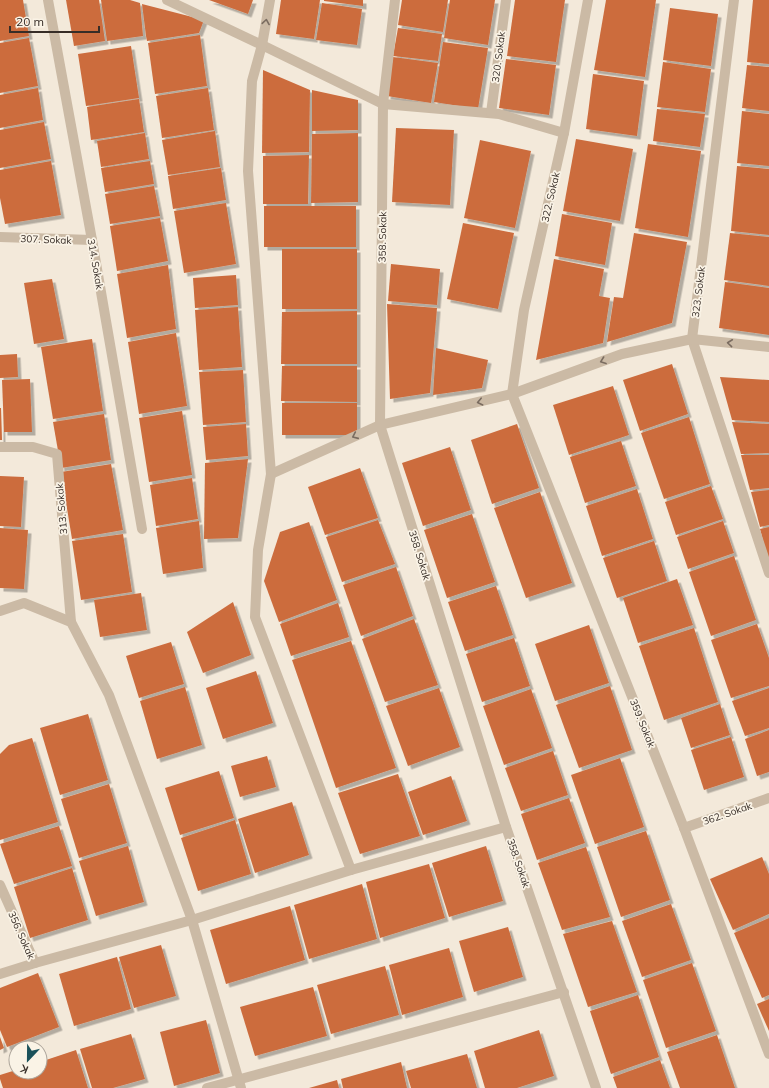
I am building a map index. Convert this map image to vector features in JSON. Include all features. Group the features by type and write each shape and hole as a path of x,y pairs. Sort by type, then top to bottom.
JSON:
{"street":[{"name":"314. Sokak","path":"48,0 92,240 142,529"},
{"path":"167,0 383,104 499,114 564,133"},
{"path":"270,0 262,45 252,81 248,171 271,474 258,550 255,617 351,870"},
{"name":"358. Sokak","path":"395,0 383,104 380,425 506,828 596,1088"},
{"name":"320. Sokak","path":"491,113 506,0"},
{"name":"322. Sokak","path":"512,394 524,310 564,133 588,0"},
{"name":"323. Sokak","path":"734,0 692,339 769,573"},
{"name":"307. Sokak","path":"0,236 92,240"},
{"path":"271,474 380,425 512,394 622,354 692,339 769,347"},
{"name":"359. Sokak","path":"512,394 684,828 769,1054"},
{"name":"313. Sokak","path":"0,446 33,447 57,454 71,622"},
{"path":"0,612 24,603 71,622 109,695 192,920 240,1084"},
{"name":"362. Sokak","path":"684,828 769,798"},
{"path":"0,974 192,920 351,870 506,828"},
{"name":"356. Sokak","path":"0,885 35,963"},
{"path":"207,1088 240,1084 564,992"}],"building":[{"path":"0,0 23,0 29,36 0,41"},
{"path":"66,0 99,0 105,41 74,46"},
{"path":"101,0 130,0 140,3 143,36 107,41"},
{"path":"209,0 253,0 248,14"},
{"path":"281,0 320,0 314,39 276,34"},
{"path":"363,0 363,6 324,1"},
{"path":"402,0 448,0 443,32 398,25"},
{"path":"450,0 495,0 488,45 444,38"},
{"path":"515,0 565,0 556,62 507,56"},
{"path":"606,0 656,0 645,77 594,70"},
{"path":"753,0 769,0 769,64 747,62"},
{"path":"322,3 362,9 357,45 316,40"},
{"path":"142,4 204,20 199,33 147,41"},
{"path":"670,8 718,14 711,66 663,60"},
{"path":"398,28 442,34 438,61 393,56"},
{"path":"200,35 207,86 155,94 148,43"},
{"path":"29,38 38,86 0,93 0,43"},
{"path":"443,42 488,48 478,109 434,102"},
{"path":"131,46 139,98 86,106 78,54"},
{"path":"393,57 438,63 431,103 387,96"},
{"path":"506,59 556,65 549,115 499,108"},
{"path":"663,62 711,69 705,112 657,107"},
{"path":"747,65 769,67 769,111 742,108"},
{"path":"263,70 310,90 309,152 262,153"},
{"path":"593,74 644,81 637,136 586,129"},
{"path":"38,88 43,120 0,128 0,95"},
{"path":"208,88 214,130 162,138 156,96"},
{"path":"312,90 358,100 358,130 312,131"},
{"path":"139,99 144,132 91,140 87,107"},
{"path":"657,109 705,114 700,147 653,141"},
{"path":"742,111 769,114 769,166 737,163"},
{"path":"44,122 51,159 0,168 0,130"},
{"path":"396,128 454,130 450,205 392,202"},
{"path":"215,131 220,167 168,175 162,140"},
{"path":"145,133 149,159 101,167 97,141"},
{"path":"358,133 358,202 311,203 312,134"},
{"path":"576,139 633,149 620,221 563,211"},
{"path":"480,140 531,151 515,228 464,218"},
{"path":"648,144 701,151 688,237 635,228"},
{"path":"309,155 308,204 263,204 263,156"},
{"path":"51,161 61,215 5,224 0,198 0,170"},
{"path":"150,161 154,184 105,192 101,168"},
{"path":"737,166 769,169 769,235 731,231"},
{"path":"221,168 226,200 173,209 168,176"},
{"path":"154,186 160,216 110,224 105,194"},
{"path":"226,203 236,264 184,273 174,211"},
{"path":"264,206 356,206 356,247 264,247"},
{"path":"562,214 612,223 605,265 555,256"},
{"path":"160,218 168,261 117,271 110,226"},
{"path":"463,223 514,233 498,309 447,299"},
{"path":"634,233 687,242 672,323 607,342 614,297 623,298"},
{"path":"730,233 769,237 769,286 724,280"},
{"path":"282,249 357,249 357,309 282,309"},
{"path":"554,259 604,269 599,296 610,298 603,343 536,360"},
{"path":"391,264 440,269 437,305 388,301"},
{"path":"168,265 176,329 127,338 117,274"},
{"path":"236,275 238,305 195,308 193,278"},
{"path":"52,279 64,339 34,344 24,283"},
{"path":"725,282 769,288 769,335 719,328"},
{"path":"387,304 437,308 430,393 390,399"},
{"path":"238,307 242,367 199,370 195,310"},
{"path":"357,311 357,364 281,364 282,312"},
{"path":"176,333 187,406 139,414 128,342"},
{"path":"92,339 103,411 53,419 41,347"},
{"path":"436,348 488,360 482,388 433,395"},
{"path":"17,354 18,377 0,378 0,355"},
{"path":"672,364 688,414 640,431 623,380"},
{"path":"282,366 357,366 357,402 281,401"},
{"path":"243,370 246,422 203,425 199,372"},
{"path":"720,377 769,380 769,422 732,420"},
{"path":"30,379 32,432 4,432 2,380"},
{"path":"613,386 629,435 569,455 553,405"},
{"path":"282,403 357,403 357,435 282,435"},
{"path":"1,408 2,440 0,440"},
{"path":"182,411 192,475 149,482 139,418"},
{"path":"104,414 111,460 61,468 53,422"},
{"path":"689,417 710,484 664,499 641,433"},
{"path":"732,422 769,424 769,453 741,454"},
{"path":"246,424 248,456 206,460 203,427"},
{"path":"517,424 539,488 492,504 471,440"},
{"path":"621,441 636,486 585,503 570,457"},
{"path":"450,447 471,510 423,526 402,463"},
{"path":"741,455 769,455 769,488 750,490"},
{"path":"248,459 238,538 204,539 205,463"},
{"path":"111,464 123,530 72,539 61,472"},
{"path":"360,468 378,518 325,535 308,487"},
{"path":"0,476 24,477 21,527 0,526"},
{"path":"192,478 198,519 156,526 150,485"},
{"path":"711,486 723,519 676,535 665,502"},
{"path":"637,489 653,539 602,556 586,506"},
{"path":"769,490 769,525 760,527 751,492"},
{"path":"540,492 572,583 526,598 494,508"},
{"path":"472,514 495,582 447,598 424,530"},
{"path":"378,520 395,564 342,582 326,537"},
{"path":"199,521 203,568 163,574 156,528"},
{"path":"723,521 734,553 688,569 677,537"},
{"path":"309,522 337,600 279,622 264,581 280,532"},
{"path":"769,527 769,560 768,560 760,529"},
{"path":"0,528 28,530 24,589 0,588"},
{"path":"123,534 132,592 81,600 72,541"},
{"path":"654,541 667,581 617,598 603,558"},
{"path":"734,556 756,620 711,636 689,572"},
{"path":"396,567 413,616 361,636 343,585"},
{"path":"677,579 693,625 638,643 623,598"},
{"path":"496,586 513,635 465,651 448,602"},
{"path":"141,593 147,630 100,637 94,600"},
{"path":"233,602 251,655 203,673 187,632"},
{"path":"338,603 349,637 291,656 280,624"},
{"path":"414,619 438,685 385,702 362,639"},
{"path":"757,624 769,658 769,686 731,698 711,640"},
{"path":"589,625 609,683 555,701 535,644"},
{"path":"694,628 718,702 664,720 639,646"},
{"path":"514,638 530,686 482,702 466,654"},
{"path":"351,641 396,768 336,788 292,660"},
{"path":"171,642 184,684 139,698 126,656"},
{"path":"256,671 273,723 223,739 206,688"},
{"path":"610,686 632,750 579,768 556,705"},
{"path":"185,687 202,745 157,759 140,701"},
{"path":"439,688 460,747 408,766 386,706"},
{"path":"769,688 769,728 745,736 732,701"},
{"path":"531,689 552,748 504,765 483,706"},
{"path":"720,704 730,735 691,748 681,718"},
{"path":"88,714 108,780 60,795 40,728"},
{"path":"769,730 769,772 757,776 745,739"},
{"path":"731,737 744,777 704,790 691,750"},
{"path":"32,738 58,822 0,840 0,754 9,745"},
{"path":"553,751 568,795 521,811 505,768"},
{"path":"267,756 276,787 240,797 231,766"},
{"path":"620,758 644,827 595,844 571,775"},
{"path":"219,771 234,818 180,835 165,788"},
{"path":"398,774 420,836 360,854 338,793"},
{"path":"451,776 467,821 423,835 408,792"},
{"path":"109,784 127,843 79,858 61,799"},
{"path":"569,798 585,843 537,860 521,814"},
{"path":"292,802 309,855 255,873 238,819"},
{"path":"235,820 251,874 198,891 181,838"},
{"path":"59,826 72,866 14,884 0,844"},
{"path":"646,831 670,900 621,917 597,847"},
{"path":"128,846 144,902 96,916 79,861"},
{"path":"486,846 503,901 449,917 432,863"},
{"path":"586,847 610,917 562,930 538,863"},
{"path":"762,857 769,874 769,914 733,930 710,879"},
{"path":"429,864 445,918 380,938 366,882"},
{"path":"72,868 88,920 30,938 14,887"},
{"path":"362,884 377,939 309,959 294,905"},
{"path":"671,904 691,960 642,977 622,921"},
{"path":"290,906 305,960 226,984 210,930"},
{"path":"769,918 769,995 762,998 734,933"},
{"path":"612,921 637,992 588,1007 563,934"},
{"path":"508,927 523,977 474,992 459,941"},
{"path":"161,945 176,996 134,1008 119,957"},
{"path":"449,948 463,997 402,1015 389,965"},
{"path":"117,957 131,1009 74,1026 59,974"},
{"path":"692,963 716,1031 666,1048 643,980"},
{"path":"385,966 399,1015 331,1034 317,985"},
{"path":"38,973 59,1027 25,1040 8,1040 7,1047 0,1030 0,988"},
{"path":"313,987 327,1036 255,1056 240,1007"},
{"path":"638,995 659,1057 611,1074 590,1011"},
{"path":"769,999 769,1031 757,1004"},
{"path":"206,1020 220,1073 174,1086 160,1032"},
{"path":"539,1030 554,1076 517,1088 485,1088 474,1051"},
{"path":"131,1034 145,1079 113,1088 92,1088 80,1049"},
{"path":"717,1035 735,1088 680,1088 667,1052"},
{"path":"0,1037 4,1048 0,1050"},
{"path":"76,1050 88,1088 3,1088 0,1075 8,1072 8,1080 48,1080 48,1059"},
{"path":"467,1054 477,1088 411,1088 406,1071"},
{"path":"660,1060 670,1088 617,1088 613,1077"},
{"path":"401,1062 407,1088 343,1088 341,1079"},
{"path":"337,1080 339,1088 309,1088"}]}
